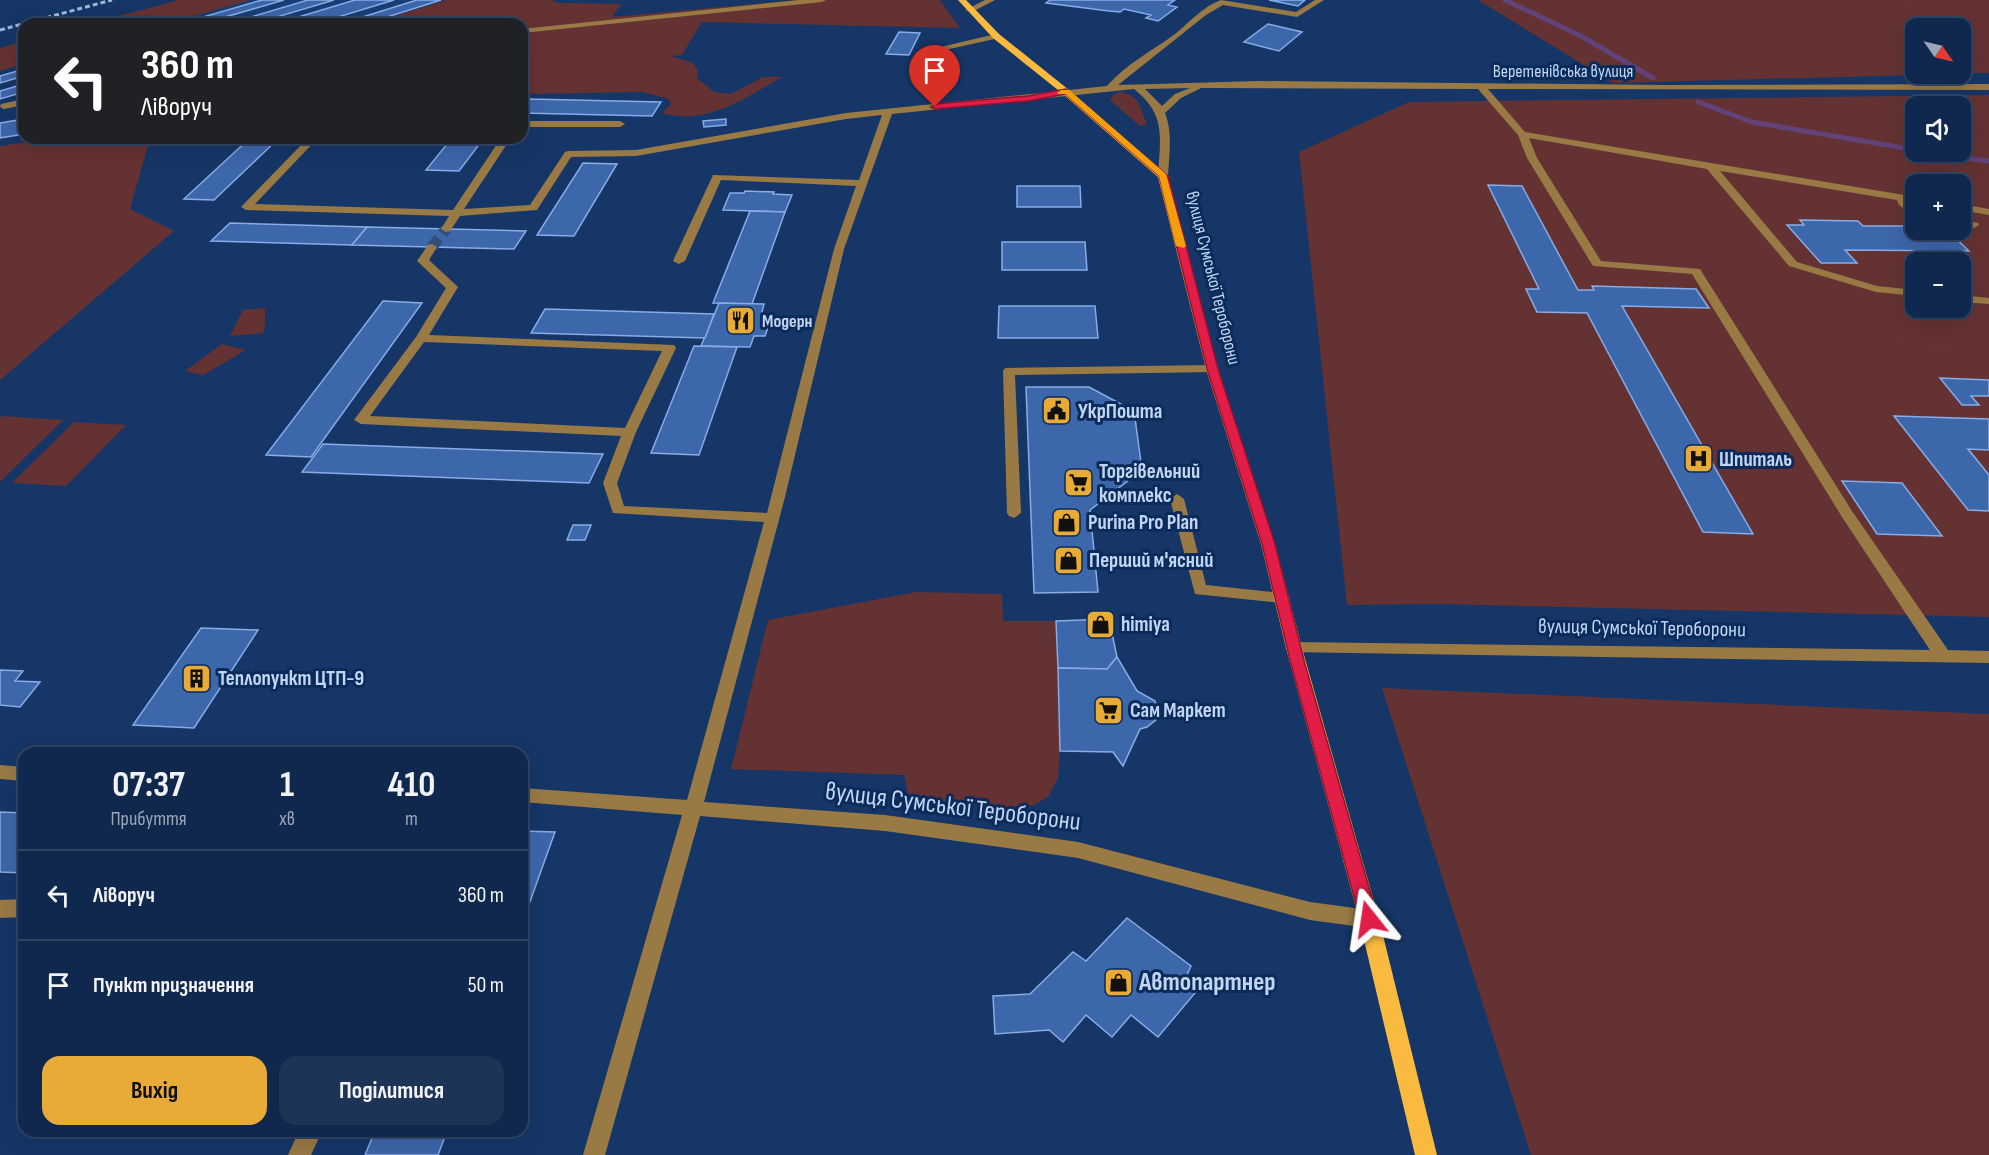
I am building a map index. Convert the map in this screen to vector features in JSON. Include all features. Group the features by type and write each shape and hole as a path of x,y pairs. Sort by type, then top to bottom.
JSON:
{"main road":[{"name":"вулиця Сумської Тероборони","path":"962,0 996,36 1066,92 1163,176 1212,369 1268,544 1294,648 1369,919 1426,1155"}],"street":[{"path":"528,30 822,0"},
{"path":"969,10 991,0"},
{"path":"1111,87 1120,77 1176,37 1213,5 1222,2 1297,15 1320,0"},
{"path":"936,49 996,36"},
{"path":"1162,111 1178,96 1202,85"},
{"name":"Веретенівська вулиця","path":"457,213 533,208 568,154 636,153 846,116 1028,99 1111,87 1202,85 1989,87"},
{"path":"1136,86 1151,96 1162,111 1163,176"},
{"path":"1481,87 1522,134 1532,158 1598,264 1696,271 1763,380 1943,656"},
{"path":"4,106 18,103"},
{"path":"594,1155 694,807 772,518 839,249 888,111"},
{"path":"528,124 620,124"},
{"path":"1522,134 1905,198"},
{"path":"307,144 246,207 457,213"},
{"path":"446,229 502,144"},
{"path":"1710,166 1793,264 1876,289 1905,292"},
{"path":"679,261 717,177 863,183"},
{"path":"1900,197 1905,205"},
{"path":"1971,209 1989,212"},
{"path":"432,247 423,261 452,287 421,338 361,420 629,432"},
{"path":"1971,299 1989,301"},
{"path":"421,338 670,348 629,432 610,483 618,510 772,518"},
{"path":"1014,513 1009,371 1212,369"},
{"path":"1177,499 1200,590 1282,598"},
{"name":"вулиця Сумської Тероборони","path":"1294,648 1989,657"},
{"path":"0,772 18,774"},
{"name":"вулиця Сумської Тероборони","path":"528,795 885,823 1078,849 1310,911 1369,919"},
{"path":"0,909 18,908"},
{"path":"299,1155 308,1137"}],"shaded area":[{"path":"179,0 250,0 187,18 112,18"},
{"path":"250,0 446,0 389,18 187,18"},
{"path":"446,0 551,0 559,3 621,4 612,17 797,0 940,0 960,28 702,22 682,55 671,56 693,63 698,70 697,78 714,92 731,94 763,77 782,77 725,108 694,116 678,116 662,113 671,104 669,99 642,92 528,95 528,18 389,18"},
{"path":"1478,0 1989,0 1989,73 1971,73 1971,18 1905,18 1905,75 1613,83"},
{"path":"18,43 18,66 0,71 0,48"},
{"path":"1120,92 1135,99 1147,124 1140,126 1110,100 1114,94"},
{"name":"Шпиталь","path":"1989,95 1989,617 1436,604 1347,605 1299,152 1409,102 1905,96 1905,162 1971,162 1971,96 1906,96"},
{"path":"18,143 148,144 130,209 174,231 0,380 0,146"},
{"path":"265,308 263,333 230,336 243,310"},
{"path":"222,344 246,350 203,375 185,371"},
{"path":"2,416 63,420 0,482 0,418"},
{"path":"74,422 126,425 66,486 12,483"},
{"path":"916,592 1002,594 1003,621 1056,621 1060,751 1058,778 1048,797 1034,805 1005,808 909,797 904,775 731,769 768,620"},
{"path":"1382,688 1989,714 1989,1155 1531,1155"}],"building":[{"path":"262,0 284,0 222,18 200,18"},
{"path":"308,0 334,0 273,18 247,18"},
{"path":"355,0 394,0 335,18 295,18"},
{"path":"417,0 441,0 384,18 359,18"},
{"path":"1050,0 1175,0 1168,5 1177,7 1158,21 1146,18 1151,15 1124,9 1120,12 1046,3"},
{"path":"1269,0 1305,0 1298,6"},
{"path":"1268,24 1302,32 1279,51 1244,42"},
{"path":"899,32 920,33 909,55 886,54"},
{"path":"18,71 18,78 0,83 0,76"},
{"path":"18,86 18,94 0,99 0,91"},
{"path":"528,99 661,102 652,116 528,113"},
{"path":"726,119 726,125 704,127 703,121"},
{"path":"18,120 18,135 0,138 0,123"},
{"path":"244,144 273,144 214,200 184,199"},
{"path":"447,144 479,144 459,171 426,170"},
{"path":"583,163 617,164 574,236 537,235"},
{"path":"1488,185 1522,186 1578,290 1594,290 1592,286 1696,289 1709,308 1622,306 1753,534 1703,532 1587,313 1537,312 1526,289 1539,289"},
{"path":"1017,186 1080,186 1081,207 1017,207"},
{"path":"745,191 792,195 785,212 723,210 730,193 744,193"},
{"path":"750,211 785,212 752,304 713,303"},
{"path":"1800,220 1858,221 1863,226 1905,226 1905,240 1957,240 1969,251 1845,250 1857,263 1821,263 1787,225 1804,225"},
{"path":"230,223 367,227 352,245 211,241"},
{"path":"367,227 526,231 514,249 352,245"},
{"path":"1002,242 1085,242 1087,270 1002,270"},
{"path":"383,301 422,303 311,457 266,455"},
{"name":"Модерн","path":"719,303 764,304 761,316 772,316 765,336 754,336 750,347 701,346"},
{"path":"999,306 1095,306 1098,338 998,338"},
{"path":"545,309 714,314 705,338 531,333"},
{"path":"694,346 737,347 699,455 651,453"},
{"path":"1940,378 1989,380 1989,396 1971,396 1979,405 1962,405"},
{"name":"Торгівельний комплекс","path":"1026,387 1089,387 1134,411 1142,470 1090,510 1098,592 1034,593"},
{"path":"1894,416 1989,419 1989,450 1968,449 1989,475 1989,511 1968,510"},
{"path":"323,444 603,454 589,483 302,472"},
{"path":"1842,481 1902,483 1942,536 1877,534"},
{"path":"573,525 591,525 585,540 567,540"},
{"path":"1109,619 1117,657 1107,669 1058,668 1056,621"},
{"name":"Теплопункт ЦТП-9","path":"201,628 258,630 194,728 133,725"},
{"name":"Сам Маркет","path":"1117,657 1137,691 1155,701 1159,713 1157,719 1147,727 1140,729 1123,766 1113,752 1060,751 1058,668 1107,669"},
{"path":"0,670 23,671 15,681 40,682 20,707 0,705"},
{"path":"0,812 18,813 18,873 0,872"},
{"path":"528,831 555,832 528,907"},
{"name":"Автопартнер","path":"1127,918 1191,966 1186,977 1200,987 1158,1037 1131,1015 1112,1037 1086,1015 1063,1042 1049,1030 995,1034 993,996 1030,994 1073,952 1086,961"},
{"path":"372,1137 445,1137 438,1155 365,1155"}],"waterway":[{"path":"1505,0 1581,36 1653,78"},
{"path":"1698,102 1752,122 1905,148"},
{"path":"1971,159 1989,161"}],"tunnel":[{"path":"432,247 446,229"}],"railway":[{"path":"45,18 112,0"},
{"path":"0,30 18,25"}],"slow traffic":[{"path":"1061,93 1066,92 1163,176 1181,246"}],"place":[{"name":"Модерн","path":"741,321"},
{"name":"УкрПошта","path":"1057,411"},
{"name":"Шпиталь","path":"1698,459"},
{"name":"Торгівельний комплекс","path":"1078,483"},
{"name":"Purina Pro Plan","path":"1067,522"},
{"name":"Перший м'ясний","path":"1068,560"},
{"name":"himiya","path":"1100,624"},
{"name":"Теплопункт ЦТП-9","path":"197,678"},
{"name":"Сам Маркет","path":"1109,710"},
{"name":"Автопартнер","path":"1118,982"}],"route":[{"path":"935,107 1028,99 1066,92 1163,176 1212,369 1268,544 1298,664 1369,919"}]}
